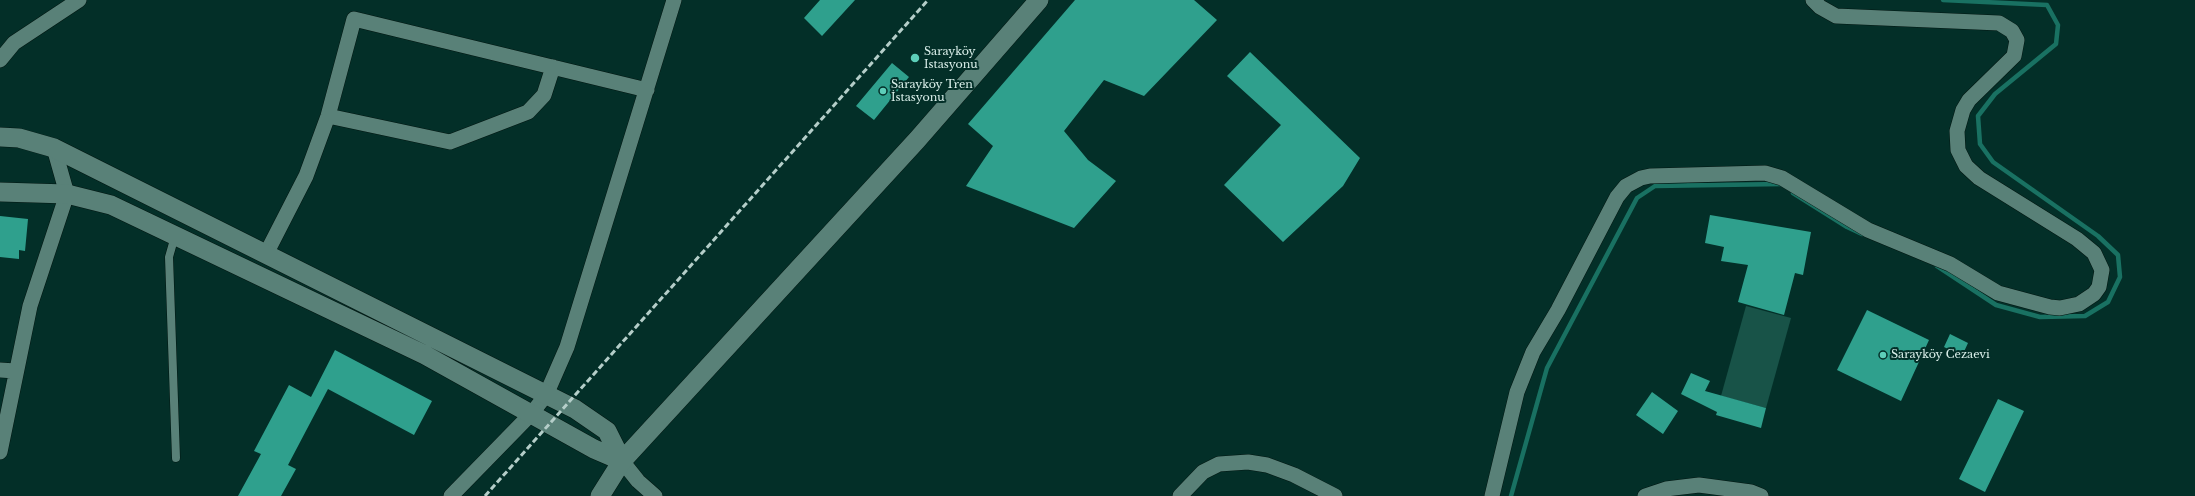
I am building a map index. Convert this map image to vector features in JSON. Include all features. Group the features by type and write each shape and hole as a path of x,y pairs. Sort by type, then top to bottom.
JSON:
{"street":[{"path":"0,60 14,43 79,0"},
{"path":"451,496 532,414 546,395 567,347 674,0"},
{"path":"600,496 622,461 917,140 1039,0"},
{"path":"1492,496 1517,392 1533,352 1558,310 1616,197 1626,186 1641,178 1650,176 1765,173 1782,178 1868,230 1950,264 1998,292 2050,308 2060,308 2080,304 2094,294 2100,287 2102,270 2094,253 2077,239 1978,178 1966,166 1958,150 1957,131 1963,110 1969,100 2014,56 2017,40 2012,31 1999,23 1836,16 1820,7 1813,0"},
{"path":"266,254 306,176 328,116 354,19 647,90"},
{"path":"328,116 450,142 528,112 544,95 553,67"},
{"path":"0,137 18,138 54,148 576,409 607,431 622,461 638,481 655,496"},
{"path":"0,452 30,306 67,194 54,148"},
{"path":"0,192 67,194 111,205 425,355 594,449 622,461"},
{"path":"0,370 16,371"},
{"path":"1180,496 1203,472 1219,464 1248,462 1267,465 1294,475 1335,496"},
{"path":"1645,496 1666,490 1698,485 1744,490 1761,496"}],"lane":[{"path":"175,235 169,256 176,458"}],"green space":[{"path":"1746,306 1791,318 1766,408 1721,396"}],"building":[{"path":"820,0 855,0 822,36 804,18"},
{"path":"1075,0 1194,0 1217,20 1144,96 1104,80 1064,131 1088,160 1116,181 1074,228 966,186 993,146 968,124"},
{"path":"1250,52 1360,158 1343,186 1283,242 1224,185 1281,125 1227,76"},
{"name":"Sarayköy Tren İstasyonu","path":"892,63 909,77 874,120 856,106"},
{"path":"1710,215 1811,232 1803,275 1795,273 1784,315 1738,302 1748,265 1721,261 1724,247 1705,243"},
{"path":"0,216 28,219 25,251 19,250 19,259 0,257"},
{"name":"Sarayköy Cezaevi","path":"1867,310 1929,340 1901,401 1837,370"},
{"path":"1950,334 1968,343 1962,356 1944,347"},
{"path":"335,350 432,401 414,435 328,389 288,465 296,469 281,496 238,496 261,454 254,451 289,385 311,397"},
{"path":"1691,373 1710,381 1705,391 1766,408 1761,428 1716,415 1717,412 1681,394"},
{"path":"1652,392 1678,411 1663,434 1636,415"},
{"path":"1998,399 2024,411 1985,492 1959,479"}],"waterway":[{"path":"1937,266 1996,305 2040,317 2085,316 2108,302 2120,277 2118,255 2098,236 1993,162 1980,144 1978,116 1995,94 2056,44 2058,25 2047,5 1943,0"},
{"path":"1511,496 1547,368 1637,198 1655,186 1781,184"},
{"path":"1793,193 1847,227 1862,234"}],"railway":[{"path":"485,496 928,0"}],"place":[{"name":"Sarayköy Istasyonu","path":"915,58"},
{"name":"Sarayköy Tren İstasyonu","path":"883,91"},
{"name":"Sarayköy Cezaevi","path":"1883,355"}]}
